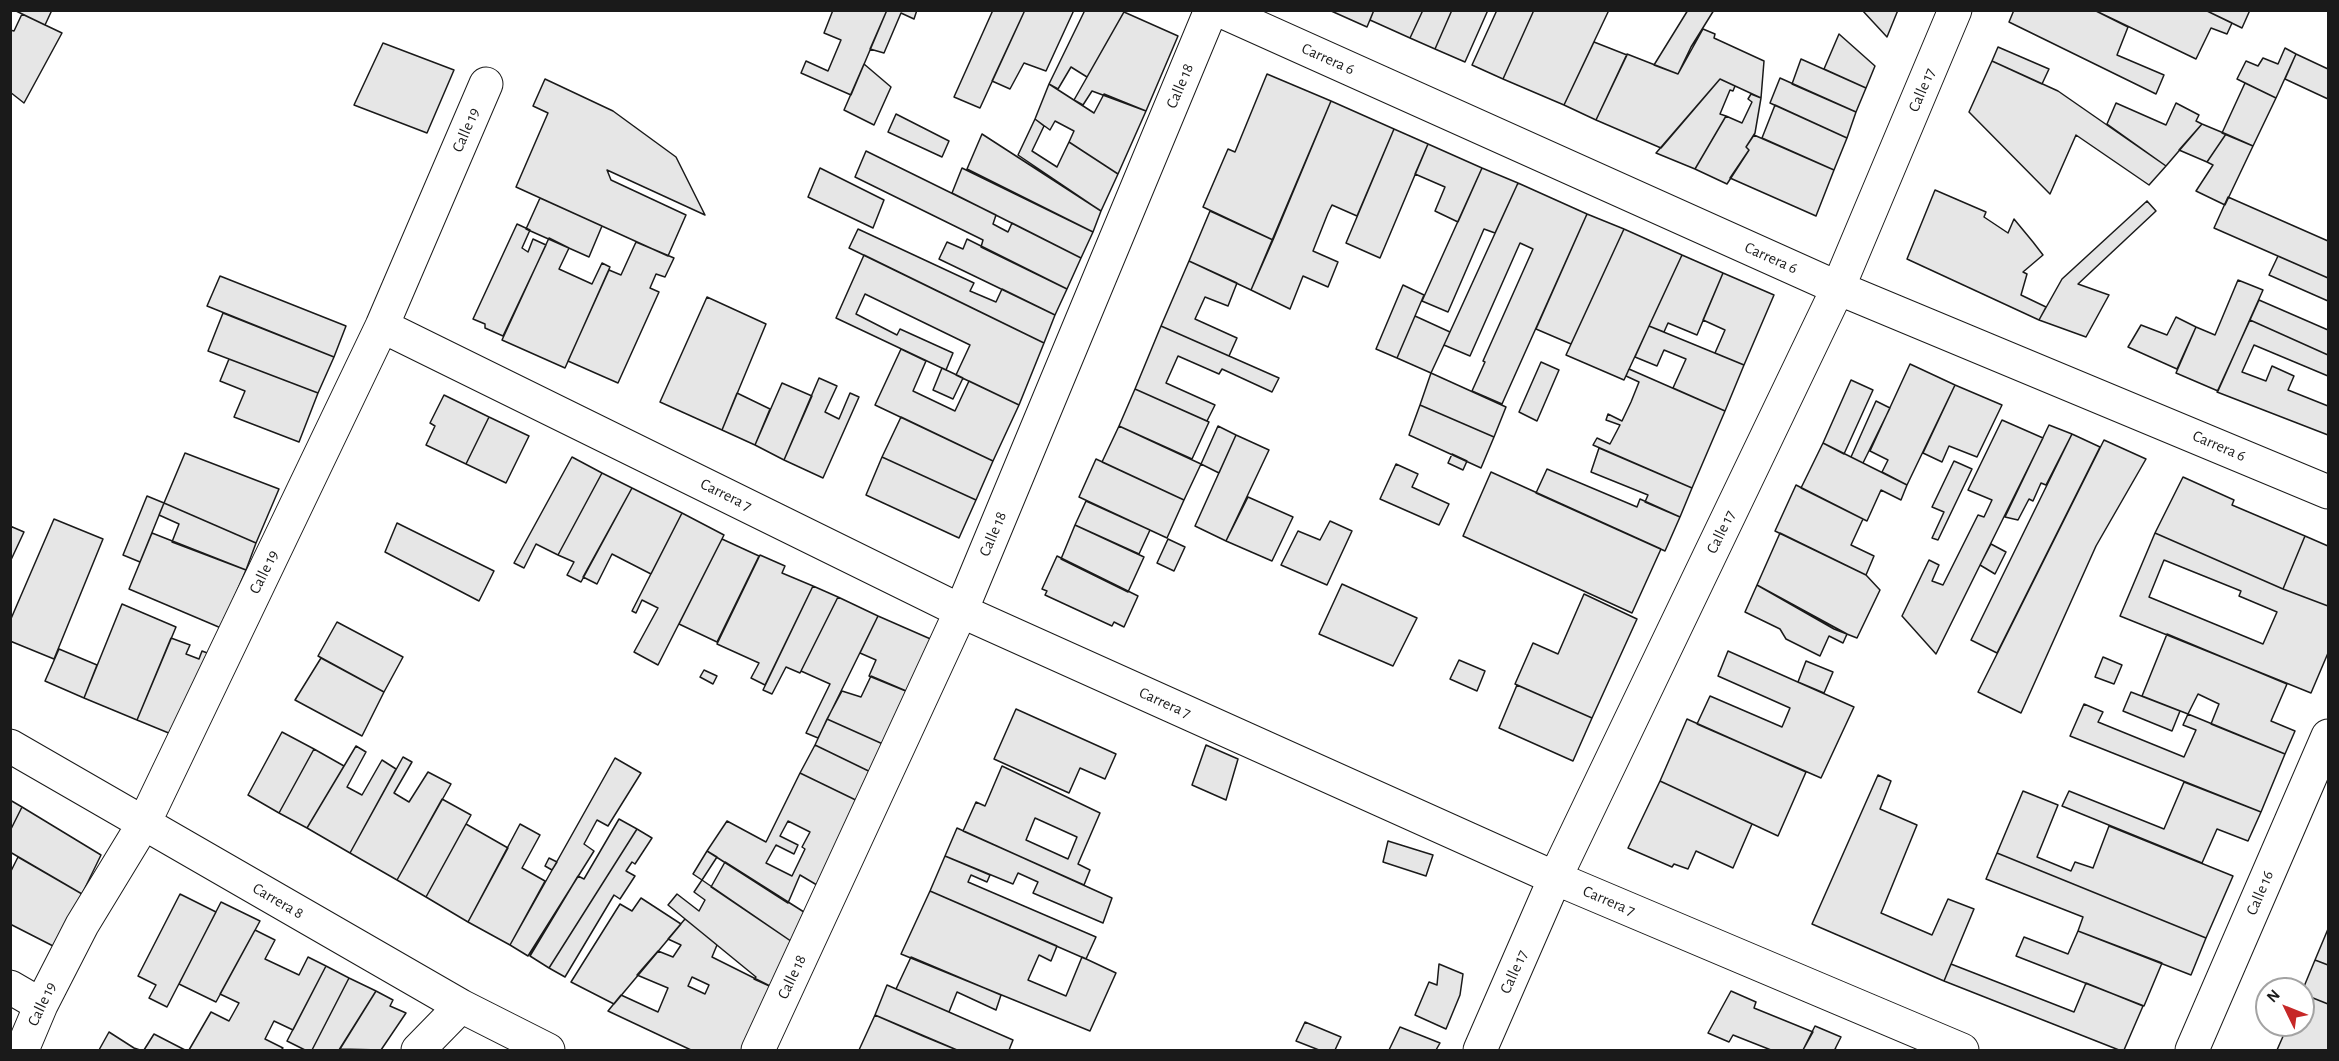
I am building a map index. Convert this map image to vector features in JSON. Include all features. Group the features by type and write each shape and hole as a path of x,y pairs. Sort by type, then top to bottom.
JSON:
{"street":[{"name":"Calle 18","path":"758,1050 961,611 1212,10"},
{"name":"Carrera 6","path":"1219,10 1838,288 2328,492"},
{"name":"Calle 17","path":"1480,1050 1555,878 1838,288 1955,10"},
{"name":"Calle 19","path":"22,1050 41,1005 82,925 144,823 382,326 486,84"},
{"name":"Carrera 7","path":"382,326 961,611 1555,878 1962,1050"},
{"name":"Calle 16","path":"2192,1050 2328,736"},
{"name":"Carrera 8","path":"10,746 461,1006 548,1050"},
{"path":"10,987 41,1005"},
{"path":"418,1050 461,1006"}],"building":[{"path":"14,10 52,10 45,25"},
{"path":"833,10 887,10 851,95 801,73 806,61 828,71 841,40 824,33"},
{"path":"887,10 917,10 914,19 901,13 884,53 870,49"},
{"path":"993,10 1025,10 980,108 954,97"},
{"path":"1025,10 1074,10 1046,71 1024,63 1010,89 992,81"},
{"path":"1085,10 1125,10 1087,77 1071,67 1058,89 1049,84"},
{"path":"1329,10 1374,10 1367,27"},
{"path":"1374,10 1423,10 1410,38 1370,20"},
{"path":"1423,10 1452,10 1435,49 1410,38"},
{"path":"1452,10 1488,10 1465,62 1435,49"},
{"path":"1497,10 1534,10 1503,79 1472,65"},
{"path":"1534,10 1609,10 1564,105 1503,79"},
{"path":"1688,10 1714,10 1691,47 1678,74 1654,65"},
{"path":"1862,10 1898,10 1887,37"},
{"path":"2014,10 2094,10 2128,27 2117,55 2164,75 2156,94 2009,22"},
{"path":"2094,10 2205,10 2232,23 2227,34 2211,28 2196,59"},
{"path":"2205,10 2250,10 2242,28"},
{"path":"1124,12 1178,36 1146,111 1092,91 1083,105 1074,100"},
{"path":"22,14 62,33 24,103 10,92 10,30 14,31"},
{"path":"1703,29 1715,34 1714,38 1764,61 1761,98 1720,79 1661,148 1596,120 1627,54 1678,74"},
{"path":"1839,34 1875,66 1866,88 1824,69"},
{"path":"1594,42 1627,55 1596,120 1564,105"},
{"path":"383,43 454,70 427,133 354,105"},
{"path":"1998,47 2049,69 2042,84 1992,61"},
{"path":"2285,48 2296,54 2276,98 2237,79 2246,61 2258,66 2263,58 2278,64"},
{"path":"2296,54 2328,69 2328,99 2285,79"},
{"path":"1801,59 1866,88 1856,112 1792,84"},
{"path":"1992,61 2058,91 2166,166 2149,185 2076,135 2050,194 1969,112"},
{"path":"864,64 891,87 874,125 844,110"},
{"path":"1267,74 1331,101 1273,240 1203,207 1228,149 1235,152"},
{"path":"1780,78 1856,112 1847,138 1770,103"},
{"path":"545,79 613,111 676,157 705,215 607,170 611,180 686,215 668,256 516,187 548,113 533,106"},
{"path":"1720,79 1735,86 1733,91 1730,90 1720,114 1726,116 1695,169 1656,153"},
{"path":"2245,83 2276,98 2253,146 2222,133"},
{"path":"1049,84 1094,113 1104,94 1146,111 1118,174 1069,142 1074,131 1055,121 1050,130 1035,119"},
{"path":"1751,94 1761,98 1755,133 1746,147 1749,150 1727,184 1695,169 1726,116 1742,123 1752,102 1748,99"},
{"path":"1331,101 1394,129 1357,216 1332,205 1328,213 1313,251 1338,262 1328,287 1303,276 1290,309 1251,290"},
{"path":"2116,103 2166,125 2176,103 2199,115 2196,121 2202,124 2166,166 2107,124"},
{"path":"1775,105 1847,138 1834,170 1762,138"},
{"path":"896,114 949,141 942,157 888,132"},
{"path":"1035,119 1044,126 1032,151 1057,167 1069,142 1118,174 1101,211 1018,155"},
{"path":"2202,124 2226,134 2207,162 2179,150"},
{"path":"1394,129 1428,144 1380,258 1346,243"},
{"path":"982,134 1101,211 1093,232 967,169"},
{"path":"2226,134 2253,146 2225,205 2196,191 2213,165 2207,162"},
{"path":"1754,135 1834,170 1816,216 1730,178 1749,150 1746,147"},
{"path":"1428,144 1482,168 1458,222 1435,211 1445,187 1415,174"},
{"path":"866,151 996,215 993,224 1008,232 1012,223 1081,258 1067,289 981,247 983,240 855,177"},
{"path":"820,168 884,200 873,228 808,197"},
{"path":"962,168 1093,232 1081,258 952,193"},
{"path":"1482,168 1518,183 1495,233 1484,229 1448,312 1422,301"},
{"path":"1518,183 1587,214 1502,404 1472,391 1533,249 1520,243 1470,356 1444,345"},
{"path":"1935,190 1986,212 1984,217 2008,233 2014,219 2033,242 2043,255 2023,272 2027,274 2021,295 2046,307 2039,320 1907,259"},
{"path":"2228,197 2328,241 2328,278 2214,228"},
{"path":"540,198 602,226 589,257 526,229"},
{"path":"2147,201 2156,211 2078,284 2109,295 2086,337 2039,320 2062,279"},
{"path":"1210,211 1273,240 1251,290 1189,261"},
{"path":"1587,214 1624,229 1571,344 1536,329"},
{"path":"517,224 530,230 522,248 528,252 533,239 546,245 503,336 485,328 485,324 473,319"},
{"path":"858,229 974,283 970,291 996,302 1002,289 1055,315 1044,343 849,248"},
{"path":"1624,229 1682,255 1624,380 1566,355"},
{"path":"549,238 569,248 559,269 592,284 602,263 610,267 565,368 502,340"},
{"path":"967,239 1067,289 1055,315 939,259 947,242 963,249"},
{"path":"636,242 674,258 665,277 656,274 650,288 659,292 618,383 568,361 609,270 621,275"},
{"path":"864,255 1044,343 1019,405 956,375 970,345 865,294 856,314 897,335 900,329 953,353 946,370 836,318"},
{"path":"1682,255 1723,273 1697,335 1668,323 1664,332 1649,326"},
{"path":"2278,256 2328,278 2328,301 2269,275"},
{"path":"1189,261 1237,283 1228,306 1205,297 1195,319 1237,338 1229,356 1161,326"},
{"path":"1723,273 1774,295 1744,365 1715,353 1725,330 1703,320"},
{"path":"220,276 346,326 334,357 207,306"},
{"path":"2238,280 2263,290 2218,391 2176,373 2196,327 2215,335"},
{"path":"1403,285 1424,295 1397,358 1376,349"},
{"path":"707,297 766,324 722,430 660,402"},
{"path":"2259,300 2328,330 2328,355 2250,320"},
{"path":"223,313 334,357 318,393 208,351"},
{"path":"1415,316 1450,332 1431,373 1397,358"},
{"path":"2176,317 2196,327 2177,369 2128,347 2141,325 2167,335"},
{"path":"2250,320 2328,355 2328,376 2254,345 2242,372 2266,381 2272,366 2294,376 2288,390 2328,406 2328,435 2217,392"},
{"path":"1161,326 1279,378 1272,392 1222,369 1219,374 1178,356 1166,383 1215,405 1207,421 1135,389"},
{"path":"1649,326 1744,365 1725,411 1673,388 1686,359 1664,350 1657,366 1635,357"},
{"path":"901,349 926,361 913,391 955,411 969,381 1019,405 993,461 875,405"},
{"path":"229,359 318,393 299,442 234,417 245,391 220,381"},
{"path":"1541,362 1559,370 1537,421 1519,412"},
{"path":"1910,364 1955,385 1907,485 1882,472 1888,460 1870,451"},
{"path":"942,368 963,378 953,399 933,390"},
{"path":"1629,369 1725,411 1692,488 1593,445 1597,438 1610,444 1620,425 1606,420 1608,414 1622,421 1631,402 1639,382 1626,376"},
{"path":"1431,373 1506,407 1494,437 1420,405"},
{"path":"819,378 837,386 825,412 839,419 850,393 859,397 823,478 784,460"},
{"path":"1851,380 1873,390 1844,454 1823,443"},
{"path":"782,383 812,396 784,460 755,445"},
{"path":"1955,385 2002,405 1977,457 1949,446 1942,462 1923,453"},
{"path":"1135,389 1209,422 1192,459 1119,426"},
{"path":"737,393 770,409 755,445 722,430"},
{"path":"444,395 489,417 466,464 426,445 435,426 430,423"},
{"path":"1876,401 1890,408 1863,463 1851,457"},
{"path":"1420,405 1494,437 1481,468 1409,435"},
{"path":"489,417 529,436 506,483 466,464"},
{"path":"901,417 993,461 976,500 882,457"},
{"path":"2002,420 2043,438 1936,654 1902,616 1929,560 1939,565 1932,581 1943,585 1978,515 1984,517 1992,500 1968,490"},
{"path":"2049,425 2072,434 2046,485 2041,483 2033,501 2029,499 2018,520 2005,517"},
{"path":"1119,426 1201,464 1184,500 1102,462"},
{"path":"1218,426 1236,435 1219,473 1201,464"},
{"path":"2072,434 2100,447 1997,653 1971,640"},
{"path":"1236,435 1269,450 1226,541 1195,526"},
{"path":"2104,440 2146,459 2096,546 2021,713 1978,692"},
{"path":"1823,443 1907,485 1901,500 1881,490 1867,521 1801,488"},
{"path":"1599,448 1692,488 1680,517 1645,502 1648,495 1591,472"},
{"path":"185,453 279,489 256,543 164,503"},
{"path":"1452,454 1467,461 1463,470 1448,463"},
{"path":"572,457 602,473 558,555 536,544 524,568 514,563"},
{"path":"882,457 976,500 959,538 866,495"},
{"path":"1096,459 1184,500 1167,538 1079,497"},
{"path":"1954,461 1972,469 1938,540 1932,538 1944,512 1932,507"},
{"path":"1396,464 1418,474 1412,487 1449,504 1439,525 1380,499"},
{"path":"1547,469 1637,507 1640,499 1680,517 1665,551 1536,493"},
{"path":"1491,472 1661,549 1632,613 1463,536"},
{"path":"602,473 632,488 581,582 567,575 574,562 558,555"},
{"path":"2183,477 2234,500 2232,505 2305,536 2283,589 2155,533"},
{"path":"1796,485 1863,519 1851,545 1874,556 1866,575 1775,531"},
{"path":"632,488 682,513 651,574 612,554 597,584 583,577"},
{"path":"147,496 164,503 140,562 123,555"},
{"path":"1248,497 1293,517 1272,561 1226,541"},
{"path":"1086,501 1150,530 1139,554 1075,525"},
{"path":"164,503 256,543 246,570 172,542 179,524 159,515"},
{"path":"682,513 724,535 658,665 634,652 658,608 642,600 636,613 632,611"},
{"path":"54,519 103,539 54,659 10,641 10,621"},
{"path":"1330,521 1352,531 1327,585 1281,565 1298,531 1320,540"},
{"path":"397,523 494,571 479,601 385,552"},
{"path":"1075,525 1144,557 1128,592 1061,559"},
{"path":"10,526 24,532 10,562"},
{"path":"152,533 246,570 221,628 129,589"},
{"path":"1780,533 1866,575 1880,590 1857,638 1834,629 1757,585"},
{"path":"2155,533 2283,589 2328,606 2328,653 2311,693 2120,616","holes":["2164,560 2241,591 2239,596 2277,612 2263,644 2149,597"]},
{"path":"2305,536 2328,546 2328,606 2283,589"},
{"path":"722,539 759,556 717,642 679,624"},
{"path":"1168,539 1185,547 1174,571 1157,563"},
{"path":"1991,544 2006,552 1995,574 1980,565"},
{"path":"760,555 785,566 782,573 813,586 765,685 751,678 759,663 717,644"},
{"path":"1057,556 1138,596 1124,627 1114,622 1112,626 1045,595 1047,591 1042,589"},
{"path":"1342,584 1417,618 1393,666 1319,634"},
{"path":"1757,585 1847,634 1843,643 1829,636 1820,656 1786,639 1780,629 1745,612"},
{"path":"813,586 838,597 800,673 786,667 772,694 763,690"},
{"path":"1584,594 1637,619 1592,718 1515,684 1533,643 1558,654"},
{"path":"838,597 878,616 818,738 806,733 830,684 801,671"},
{"path":"122,604 176,627 137,720 84,698"},
{"path":"878,616 942,644 918,696 869,676 876,660 860,653"},
{"path":"337,622 403,657 384,692 318,656"},
{"path":"2167,634 2287,684 2271,721 2295,731 2285,754 2211,724 2219,704 2198,694 2188,714 2142,696"},
{"path":"171,638 190,645 186,654 199,659 202,651 210,654 176,736 137,720"},
{"path":"59,649 97,665 84,698 45,681"},
{"path":"1728,651 1854,707 1821,778 1697,724 1710,696 1782,727 1790,708 1718,676"},
{"path":"2103,657 2122,665 2114,684 2095,677"},
{"path":"321,658 384,692 362,736 295,700"},
{"path":"1459,660 1485,671 1477,691 1450,679"},
{"path":"1806,661 1833,672 1824,693 1798,682"},
{"path":"704,670 717,676 713,684 700,677"},
{"path":"871,676 918,696 894,749 827,719 842,691 861,697"},
{"path":"1517,685 1592,718 1573,761 1499,728"},
{"path":"2131,692 2180,711 2172,731 2123,711"},
{"path":"2084,704 2103,712 2098,722 2184,757 2196,730 2183,725 2188,714 2285,754 2261,812 2070,736"},
{"path":"1016,709 1116,754 1105,779 1080,768 1069,793 994,759"},
{"path":"827,719 894,749 883,778 815,745"},
{"path":"1687,719 1806,772 1778,836 1660,781"},
{"path":"282,732 314,749 279,813 248,795"},
{"path":"815,745 883,778 866,805 800,773"},
{"path":"1206,745 1238,759 1226,800 1192,785"},
{"path":"356,746 366,752 347,787 362,795 382,760 396,769 350,853 307,828"},
{"path":"314,749 344,766 307,828 279,813"},
{"path":"403,757 412,762 394,793 409,802 428,772 451,784 397,880 350,853"},
{"path":"615,758 641,773 608,826 597,820 584,844 594,851 528,956 510,945"},
{"path":"1002,766 1100,813 1078,864 1090,870 1084,885 963,831 976,802 985,806","holes":["1035,818 1077,837 1068,859 1026,840"]},
{"path":"800,773 866,805 827,891 800,875 788,903 707,851 727,821 766,842","holes":["788,821 810,832 802,847 805,849 792,876 766,863 776,845 794,854 798,845 780,836"]},
{"path":"1878,775 1891,781 1880,809 1917,825 1881,913 1932,935 1948,899 1974,909 1944,981 1812,924"},
{"path":"1660,781 1752,824 1733,868 1696,851 1688,869 1674,864 1672,867 1628,848"},
{"path":"2184,782 2261,812 2248,841 2217,829 2202,863 2062,806 2069,791 2164,829"},
{"path":"2023,791 2058,805 2037,857 2071,871 2075,862 2093,868 2109,826 2233,876 2206,938 1997,853"},
{"path":"442,799 471,815 426,897 397,880"},
{"path":"10,800 22,807 10,831"},
{"path":"22,807 101,855 82,894 10,852 10,831"},
{"path":"619,819 637,829 549,968 530,956 578,876 584,879"},
{"path":"466,824 508,848 468,922 426,897"},
{"path":"520,824 540,835 522,868 545,881 510,945 468,922"},
{"path":"957,828 1112,898 1103,923 1033,893 1038,882 1018,873 1013,884 945,856"},
{"path":"637,829 652,838 635,864 632,862 626,871 635,876 620,899 614,895 565,977 549,968"},
{"path":"1388,841 1433,855 1426,876 1383,862"},
{"path":"707,851 717,857 702,880 693,874"},
{"path":"1997,853 2206,938 2191,975 2078,931 2083,917 1986,879"},
{"path":"945,856 990,875 987,882 971,875 968,882 1096,937 1086,959 930,891"},
{"path":"18,857 82,894 57,948 10,924 10,873"},
{"path":"549,858 557,862 552,870 545,866"},
{"path":"725,862 815,919 801,948 711,887"},
{"path":"702,880 801,948 776,989 754,979 756,977 668,905 677,894 699,911 705,900 694,892"},
{"path":"930,891 1057,946 1051,961 1039,955 1028,980 1066,996 1082,957 1116,973 1090,1031 901,954"},
{"path":"180,894 216,912 167,1007 149,998 156,985 138,976"},
{"path":"641,898 681,924 614,1004 571,982 620,904 632,911"},
{"path":"221,902 260,921 216,1002 179,984"},
{"path":"685,919 717,945 712,957 776,989 742,1050 691,1050 608,1011 621,995 658,1012 668,988 637,975 658,951 673,957 681,945 668,939","holes":["692,977 709,985 705,994 688,986"]},
{"path":"2328,929 2328,965 2315,960"},
{"path":"255,930 275,940 265,959 299,975 308,957 326,966 293,1030 274,1021 265,1039 283,1048 281,1050 189,1050 211,1012 229,1021 239,1003 220,994"},
{"path":"2078,931 2162,963 2144,1006 2016,956 2024,937 2068,954"},
{"path":"911,957 1001,995 996,1010 957,992 949,1012 896,989"},
{"path":"2315,960 2328,965 2328,1004 2315,999 2315,977 2308,977"},
{"path":"1439,964 1463,974 1460,995 1446,1029 1415,1015 1429,982 1437,985"},
{"path":"1951,964 2074,1012 2086,983 2143,1006 2124,1050 2119,1050 1944,981"},
{"path":"326,966 349,978 312,1050 305,1050 287,1041"},
{"path":"349,978 376,991 339,1050 312,1050"},
{"path":"887,985 1013,1040 1009,1050 957,1050 875,1015"},
{"path":"376,991 393,1000 390,1006 406,1013 381,1050 340,1049"},
{"path":"1731,991 1756,1002 1754,1008 1813,1032 1803,1050 1771,1050 1733,1035 1729,1042 1708,1033"},
{"path":"2315,999 2328,1004 2328,1050 2277,1050 2283,1037 2315,1037"},
{"path":"875,1015 923,1036 957,1050 859,1050"},
{"path":"1305,1022 1341,1037 1335,1050 1319,1050 1296,1041"},
{"path":"1815,1026 1841,1037 1835,1049 1837,1050 1803,1050"},
{"path":"1400,1027 1440,1043 1436,1050 1389,1050"},
{"path":"109,1032 134,1048 140,1050 99,1050"},
{"path":"154,1034 185,1050 144,1050"}]}
